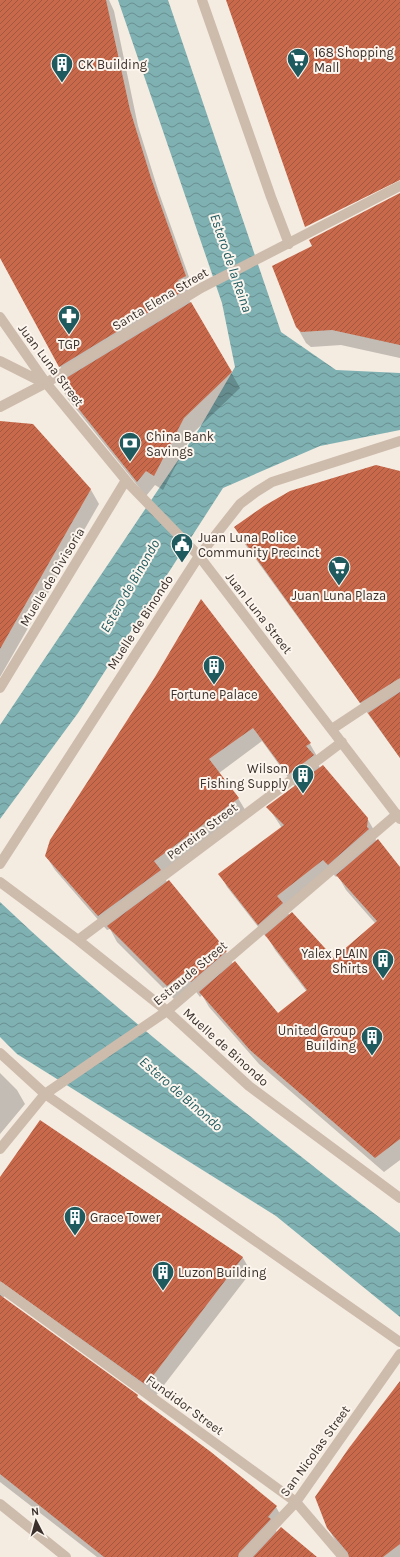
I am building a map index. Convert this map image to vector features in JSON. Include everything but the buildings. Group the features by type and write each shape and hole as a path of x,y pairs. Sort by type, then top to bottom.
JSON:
{"street":[{"path":"202,0 289,244"},
{"name":"Santa Elena Street","path":"0,407 46,384 201,288 400,186"},
{"name":"Juan Luna Street","path":"0,317 46,384 128,483 195,552 398,816"},
{"path":"0,361 46,384"},
{"name":"Muelle de Binondo","path":"0,864 195,552 240,504 264,486 281,479 400,441"},
{"name":"Muelle de Divisoria","path":"0,688 128,483"},
{"path":"332,729 400,684"},
{"name":"Perreira Street","path":"78,940 342,742"},
{"name":"Estraude Street","path":"0,1149 45,1094 167,1011 398,816"},
{"name":"Muelle de Binondo","path":"0,882 78,940 167,1011 249,1086 400,1198"},
{"path":"0,1053 45,1094 400,1342"},
{"name":"Fundidor Street","path":"0,1287 296,1502 342,1557"},
{"name":"San Nicolas Street","path":"244,1557 296,1502 400,1354"},
{"path":"0,1504 66,1557"}],"water":[{"path":"118,0 168,0 281,332 336,370 400,373 400,430 320,446 223,488 78,713 0,819 0,725 199,429 235,367 222,303"},
{"name":"Estero de Binondo","path":"0,902 27,928 111,1002 168,1050 291,1149 400,1233 400,1317 276,1216 17,1054 0,1037"}],"place":[{"name":"168 Shopping Mall","path":"298,78"},
{"name":"CK Building","path":"62,84"},
{"name":"TGP","path":"69,336"},
{"name":"China Bank Savings","path":"130,462"},
{"name":"Juan Luna Police Community Precinct","path":"182,564"},
{"name":"Juan Luna Plaza","path":"339,586"},
{"name":"Fortune Palace","path":"214,686"},
{"name":"Wilson Fishing Supply","path":"303,794"},
{"name":"Yalex PLAIN Shirts","path":"383,980"},
{"name":"United Group Building","path":"372,1056"},
{"name":"Grace Tower","path":"75,1236"},
{"name":"Luzon Building","path":"163,1292"}],"water label":[{"name":"Estero de la Reina","path":"231,263"}]}
